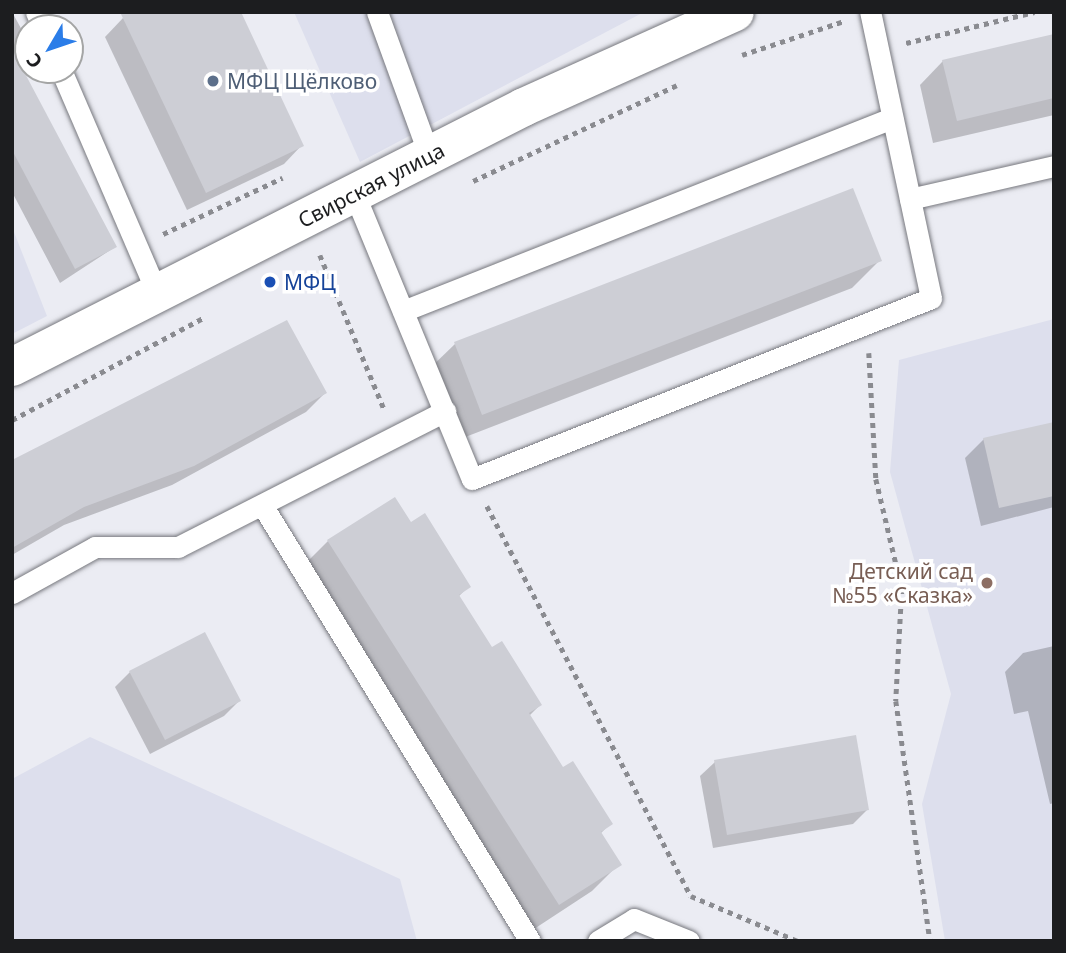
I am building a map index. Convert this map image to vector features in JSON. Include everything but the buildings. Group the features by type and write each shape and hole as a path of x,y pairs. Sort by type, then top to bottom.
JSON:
{"street":[{"name":"Свирская улица","path":"12,367 429,155 735,12"}],"lane":[{"path":"377,12 429,155"},
{"path":"354,193 472,479 931,298 870,12"},
{"path":"67,84 157,293"},
{"path":"403,311 892,118"},
{"path":"910,199 1054,166"},
{"path":"12,593 94,547 178,547 264,508 445,411"},
{"path":"264,508 530,941"},
{"path":"598,941 634,919 689,941"}],"path":[{"path":"735,57 870,12"},
{"path":"878,49 1034,12"},
{"path":"458,187 684,81"},
{"path":"149,240 282,178"},
{"path":"310,260 370,229"},
{"path":"320,255 396,437"},
{"path":"12,419 209,314"},
{"path":"868,324 876,479 902,589 896,701 930,941"},
{"path":"472,479 691,896 798,941"}],"shaded area":[{"path":"294,12 644,12 360,162"},
{"path":"12,227 47,316 12,334"},
{"name":"Детский сад №55 «Сказка»","path":"1054,319 1054,941 945,941 922,804 951,694 890,472 899,360"},
{"path":"90,737 400,879 417,941 12,941 12,779"}],"place":[{"name":"МФЦ Щёлково","path":"213,81"},
{"name":"МФЦ","path":"270,282"},
{"name":"Детский сад №55 «Сказка»","path":"987,583"}]}
